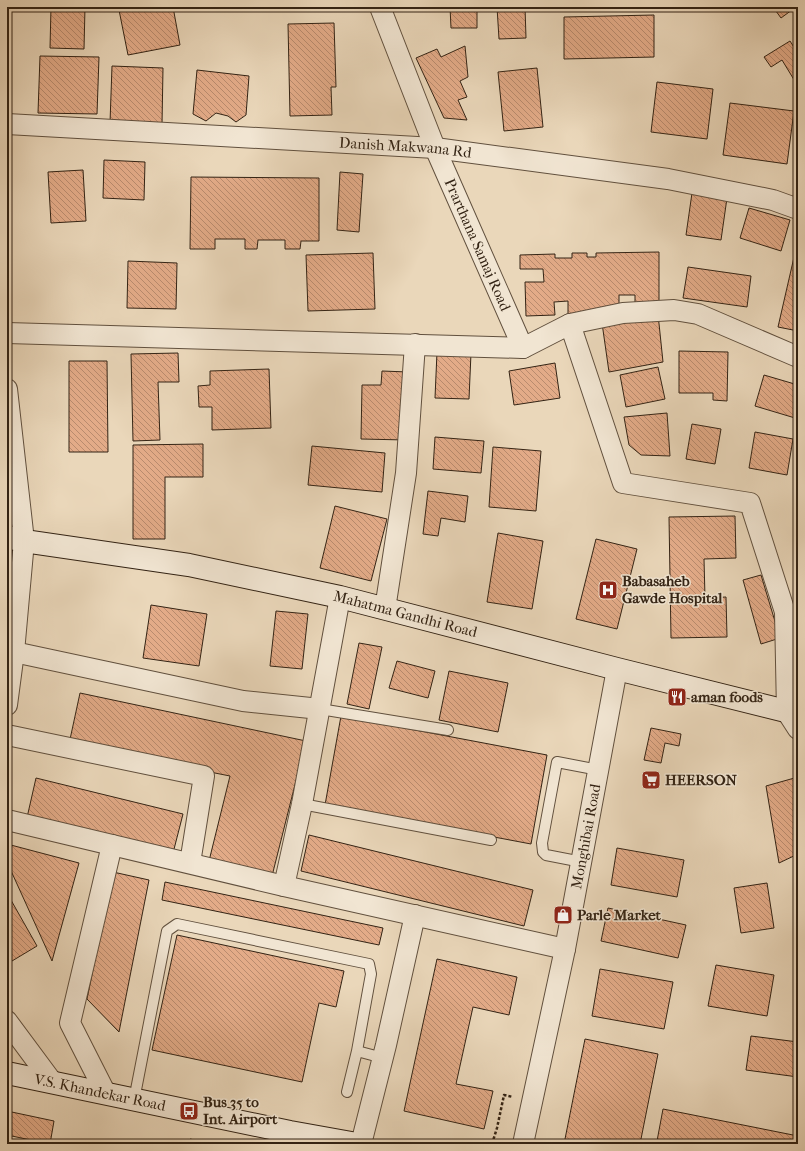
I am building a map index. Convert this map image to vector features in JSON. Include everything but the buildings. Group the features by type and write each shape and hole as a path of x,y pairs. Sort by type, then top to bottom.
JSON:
{"street":[{"name":"Prarthana Samaj Road","path":"380,7 436,148 523,348"},
{"name":"Danish Makwana Rd","path":"7,124 436,148 668,179 773,200 798,209"},
{"path":"7,333 523,348 570,324 623,313 674,310 698,314 798,357"},
{"path":"570,324 623,483 750,503 786,612 794,718"},
{"path":"385,609 406,473 415,344"},
{"path":"7,389 15,539 14,652 7,705"},
{"name":"Mahatma Gandhi Road","path":"15,539 189,565 340,597 617,669 794,718"},
{"path":"284,886 302,804 340,597"},
{"path":"14,652 243,701 320,709"},
{"name":"Monghibai Road","path":"523,1144 565,949 617,669"},
{"path":"7,735 204,776 190,863"},
{"path":"7,820 284,886 565,949"},
{"path":"106,1094 70,1023 112,845"},
{"path":"361,1144 383,1058 415,915"},
{"path":"7,1021 53,1083"},
{"name":"V.S. Khandekar Road","path":"7,1073 290,1132 357,1144"}],"lane":[{"path":"320,709 448,730"},
{"path":"582,862 546,855 543,852 542,848 553,761 599,770"},
{"path":"302,804 491,840"},
{"path":"134,1100 167,931 177,924 369,964 371,974 357,1051 347,1092"},
{"path":"357,1051 383,1058"}],"path":[{"path":"492,1144 504,1095"}],"railway":[{"path":"7,1143 12,1144"}],"place":[{"name":"Babasaheb Gawde Hospital","path":"608,590"},
{"name":"aman foods","path":"677,697"},
{"name":"HEERSON","path":"651,780"},
{"name":"Parle Market","path":"563,915"},
{"name":"Bus 35 to Int. Airport","path":"189,1111"}]}
